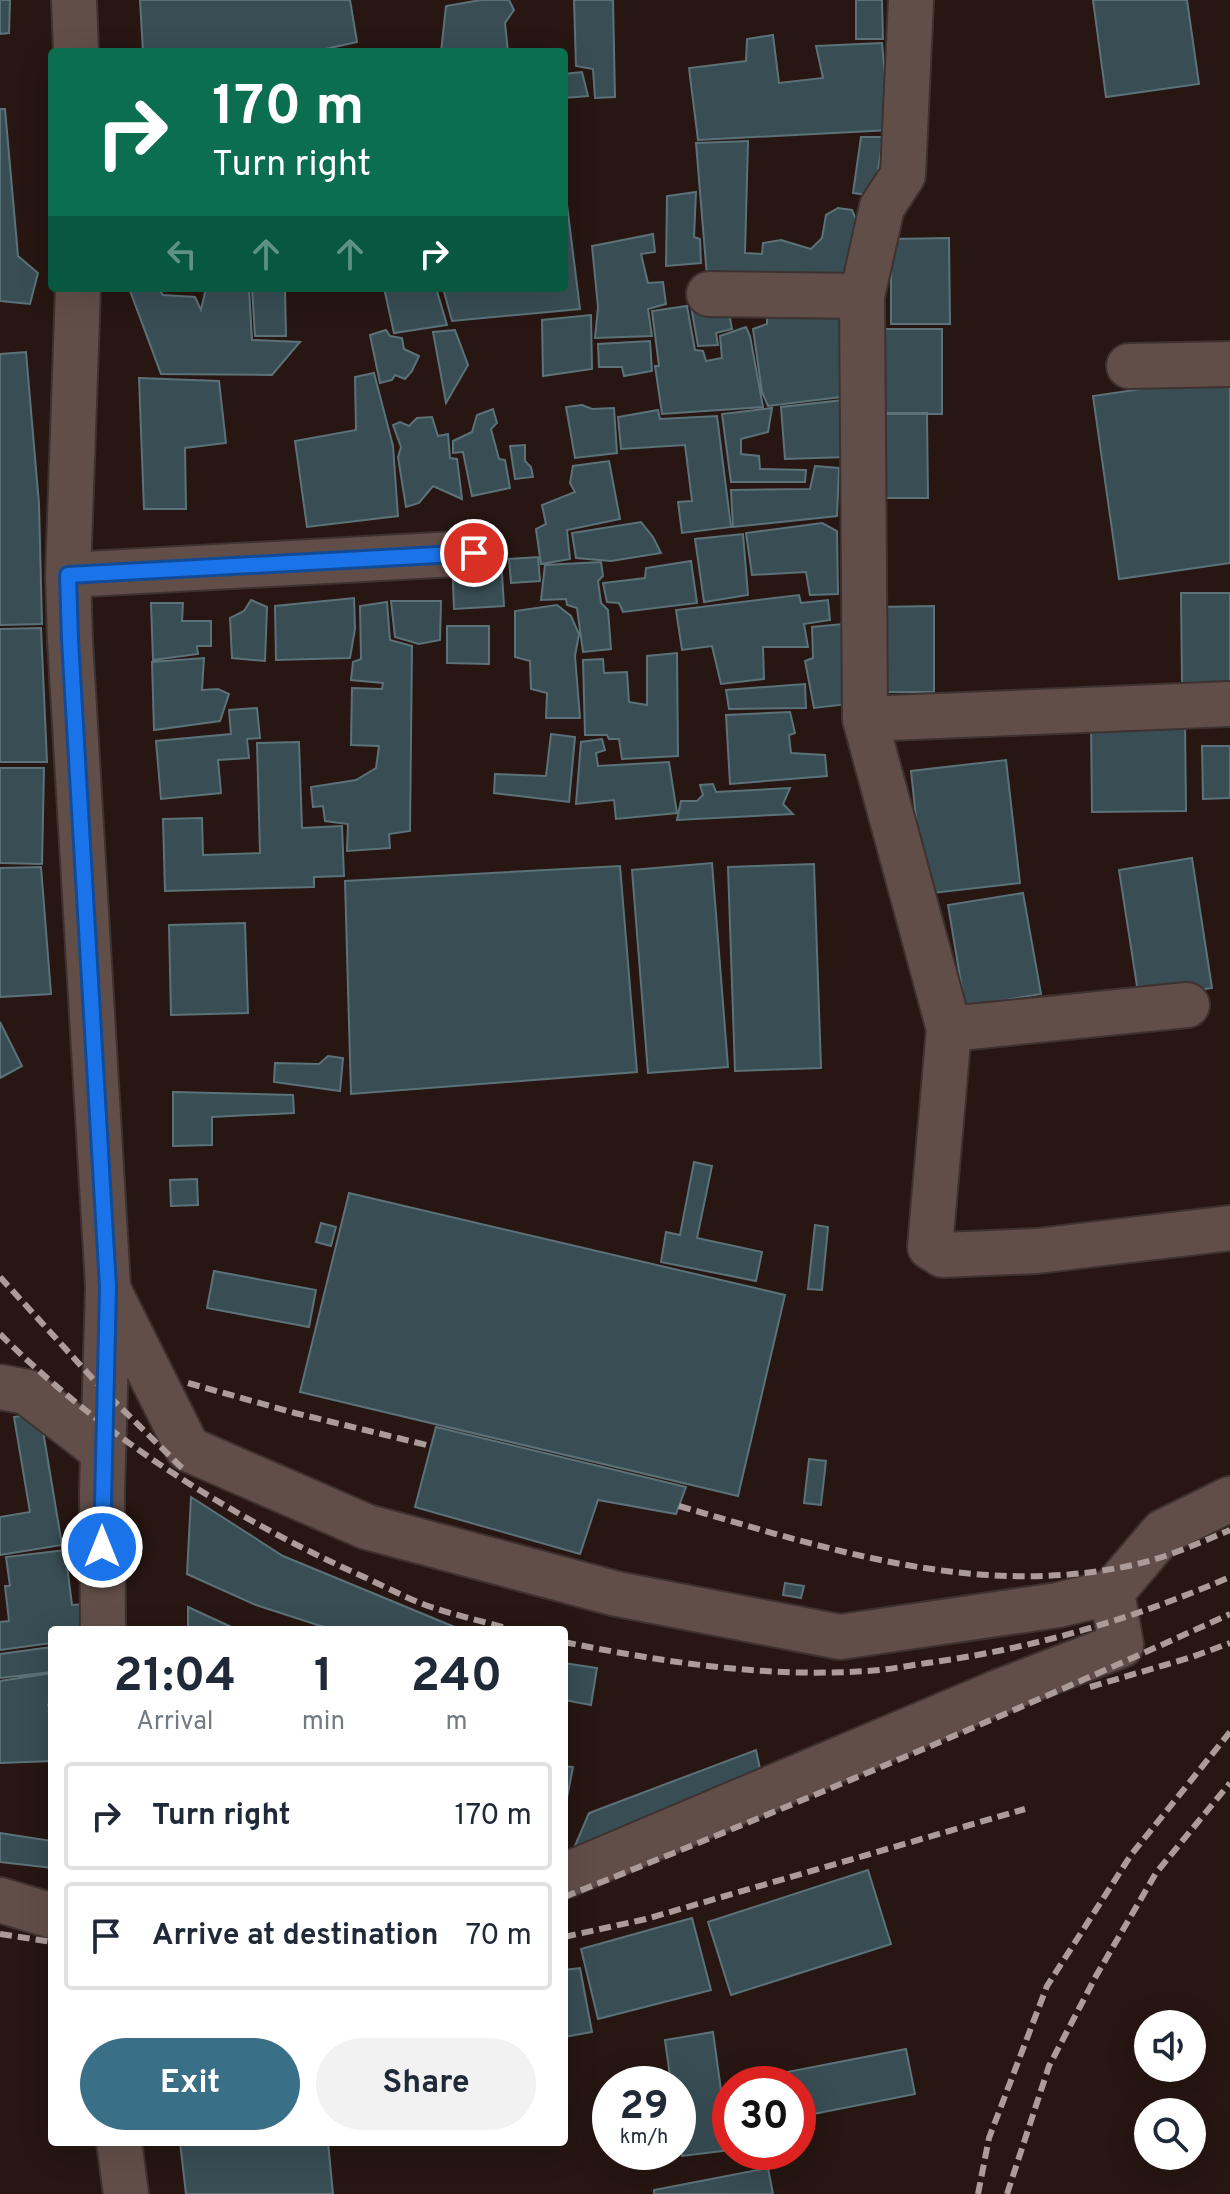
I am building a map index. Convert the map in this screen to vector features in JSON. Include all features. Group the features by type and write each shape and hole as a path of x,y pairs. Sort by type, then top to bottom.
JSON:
{"street":[{"path":"74,0 76,48"},
{"path":"911,0 903,175 882,207 862,296 865,719 949,1029 930,1247 943,1255 1037,1251 1230,1228"},
{"path":"78,292 68,575 108,1287 103,1451 103,1626"},
{"path":"709,294 862,296"},
{"path":"1129,366 1230,364"},
{"path":"68,575 474,553"},
{"path":"865,719 1230,704"},
{"path":"949,1029 1187,1005"},
{"path":"108,1287 188,1449 367,1527 617,1594 840,1637 1058,1605 1112,1592 1163,1532 1230,1499"},
{"path":"0,1387 27,1392 103,1451"},
{"path":"568,1874 996,1693 1121,1645 1112,1592"},
{"path":"0,1900 48,1915"},
{"path":"120,2146 126,2194"}],"building":[{"path":"0,0 10,0 9,33 0,34"},
{"path":"140,0 350,0 357,42 330,48 143,48"},
{"path":"481,0 509,0 514,10 505,23 508,48 441,48 446,6"},
{"path":"574,0 613,0 615,97 595,98 593,69 576,66"},
{"path":"856,0 882,0 883,39 856,39"},
{"path":"1093,0 1187,0 1199,84 1106,97"},
{"path":"773,35 779,83 823,78 816,46 882,43 890,130 698,140 689,68 746,61 747,39"},
{"path":"582,72 588,96 568,98 568,74"},
{"path":"0,109 5,109 18,256 38,273 30,304 0,301"},
{"path":"861,137 883,137 874,196 853,193"},
{"path":"748,141 745,253 762,254 763,243 781,240 811,249 822,238 826,215 838,208 852,210 858,224 850,291 708,289 696,143"},
{"path":"696,192 694,237 700,239 701,263 666,266 667,196"},
{"path":"568,213 580,309 452,321 444,292 568,292"},
{"path":"653,234 655,252 641,254 648,283 663,282 666,304 648,309 652,336 595,338 598,307 592,246"},
{"path":"949,238 950,324 891,324 891,239"},
{"path":"130,292 195,297 201,310 205,292 249,292 252,340 300,342 272,375 161,374"},
{"path":"252,292 285,292 286,336 255,336"},
{"path":"385,292 437,292 447,325 394,333"},
{"path":"702,297 729,313 732,329 716,333 718,345 698,346 691,306"},
{"path":"856,300 857,395 768,406 762,392 753,329 767,324 767,301"},
{"path":"687,306 695,350 703,351 706,361 722,358 720,336 746,327 763,407 662,414 652,311"},
{"path":"591,315 592,369 543,376 542,320"},
{"path":"883,329 942,329 942,414 884,414"},
{"path":"386,330 390,336 402,338 404,349 419,356 405,379 395,375 392,380 380,383 370,335"},
{"path":"455,330 468,365 446,403 433,332"},
{"path":"650,341 652,371 624,376 622,367 599,367 598,344"},
{"path":"26,352 39,504 42,624 0,625 0,354"},
{"path":"374,373 393,446 398,516 307,527 295,441 356,430 355,377"},
{"path":"1230,376 1230,563 1119,579 1093,396"},
{"path":"139,378 219,381 226,443 185,448 186,509 144,509"},
{"path":"853,399 847,457 785,459 781,407"},
{"path":"582,405 592,409 614,408 617,453 575,458 566,407"},
{"path":"772,408 768,432 741,439 741,454 759,456 760,469 806,470 805,482 731,482 722,414"},
{"path":"493,409 497,423 491,429 499,459 505,460 510,488 472,496 463,452 453,453 453,441 472,432 477,415"},
{"path":"658,410 660,419 717,416 731,527 682,533 678,502 692,501 685,445 621,449 618,417"},
{"path":"868,413 927,413 928,498 869,498"},
{"path":"432,417 438,436 448,434 450,458 457,459 462,499 433,486 419,503 406,507 398,457 401,447 393,425 400,422 409,426 417,418"},
{"path":"525,445 525,461 531,467 533,477 515,479 510,446"},
{"path":"609,461 620,519 567,530 570,559 541,564 536,529 546,524 542,505 575,492 570,483 573,466"},
{"path":"815,466 839,468 837,516 733,527 731,490 810,489"},
{"path":"641,522 661,553 611,561 576,558 572,533"},
{"path":"822,523 837,531 838,594 810,595 806,572 752,575 746,533"},
{"path":"743,534 748,595 704,602 695,539"},
{"path":"538,557 540,581 511,583 509,559"},
{"path":"501,558 504,606 454,609 452,560"},
{"path":"691,561 697,603 623,612 619,603 607,602 603,583 645,578 646,568"},
{"path":"601,562 603,576 598,581 601,603 608,610 611,649 583,652 577,608 567,605 566,599 541,600 545,565"},
{"path":"1181,593 1230,593 1230,682 1182,683"},
{"path":"799,595 801,603 828,600 830,620 804,624 808,647 763,647 764,679 721,684 712,646 682,650 676,610"},
{"path":"354,598 355,629 350,658 276,660 275,606"},
{"path":"251,600 267,607 265,661 232,658 230,618 244,611"},
{"path":"391,601 441,601 440,640 419,644 395,637"},
{"path":"387,602 390,640 412,646 410,831 389,834 390,848 347,851 348,824 325,821 323,806 313,807 311,787 356,780 376,768 379,746 351,745 352,688 382,689 383,683 351,680 353,662 361,659 360,606"},
{"path":"151,603 183,603 182,621 211,621 211,646 197,646 198,654 153,660"},
{"path":"557,605 571,616 579,634 575,656 580,718 546,718 547,693 531,689 530,661 515,657 515,611"},
{"path":"934,606 934,692 876,692 875,607"},
{"path":"843,624 857,703 814,708 805,661 813,658 812,627"},
{"path":"447,626 489,626 489,664 447,663"},
{"path":"41,628 47,762 0,762 0,629"},
{"path":"677,653 678,756 622,759 619,739 609,739 607,735 585,735 583,660 603,659 604,673 627,672 629,702 647,705 647,656"},
{"path":"204,658 202,690 218,689 229,694 220,721 154,730 152,662"},
{"path":"805,684 806,708 729,709 726,690"},
{"path":"257,708 260,738 247,739 249,758 218,760 221,793 161,799 156,741 231,734 229,710"},
{"path":"790,712 795,733 789,735 791,753 825,755 827,776 730,784 726,715"},
{"path":"1091,722 1185,722 1186,811 1092,812"},
{"path":"551,734 575,737 569,802 494,793 495,774 546,776"},
{"path":"602,739 605,750 596,753 598,766 669,762 677,813 616,819 614,800 576,804 581,742"},
{"path":"299,742 302,828 342,826 344,876 314,877 314,887 165,891 163,819 202,818 203,855 260,853 257,743"},
{"path":"1202,746 1230,746 1230,798 1203,799"},
{"path":"1006,760 1020,883 924,894 911,771"},
{"path":"0,768 44,768 42,864 0,863"},
{"path":"713,784 716,792 790,788 783,804 793,814 677,820 681,801 697,801 703,795 700,785"},
{"path":"1192,858 1212,988 1139,999 1119,870"},
{"path":"712,863 728,1067 648,1073 632,870"},
{"path":"814,864 821,1068 735,1071 728,867"},
{"path":"620,866 637,1072 351,1094 345,881"},
{"path":"41,867 51,994 0,997 0,868"},
{"path":"1023,893 1041,994 965,1007 948,905"},
{"path":"245,923 248,1013 171,1015 169,925"},
{"path":"0,1022 22,1066 0,1078"},
{"path":"328,1056 343,1058 340,1091 274,1082 275,1063 319,1064"},
{"path":"173,1092 293,1095 294,1113 212,1117 212,1145 173,1146"},
{"path":"694,1162 712,1166 697,1238 762,1252 756,1281 661,1262 666,1232 680,1235"},
{"path":"197,1179 198,1205 171,1206 170,1180"},
{"path":"349,1193 785,1295 738,1496 300,1392"},
{"path":"321,1223 336,1227 331,1246 316,1242"},
{"path":"815,1225 828,1227 822,1290 808,1289"},
{"path":"214,1271 316,1290 309,1327 207,1308"},
{"path":"40,1413 62,1545 0,1555 0,1517 30,1512 14,1417"},
{"path":"436,1427 686,1487 676,1514 598,1500 580,1554 415,1507"},
{"path":"809,1459 826,1461 821,1505 804,1503"},
{"path":"191,1497 283,1556 452,1626 321,1626 256,1605 187,1574"},
{"path":"65,1550 72,1605 84,1604 87,1626 48,1626 48,1644 0,1650 0,1622 9,1621 5,1586 10,1586 6,1557"},
{"path":"785,1583 804,1586 801,1598 783,1595"},
{"path":"188,1607 229,1626 188,1626"},
{"path":"48,1648 48,1672 0,1678 0,1654"},
{"path":"568,1664 597,1668 591,1705 568,1701"},
{"path":"48,1674 48,1761 0,1763 0,1681"},
{"path":"756,1750 764,1787 571,1855 589,1813"},
{"path":"568,1766 573,1767 568,1793"},
{"path":"0,1833 48,1840 48,1868 0,1862"},
{"path":"868,1870 891,1944 731,1995 708,1922"},
{"path":"692,1918 711,1990 598,2019 581,1949"},
{"path":"580,1968 592,2032 568,2036 568,1970"},
{"path":"713,2032 718,2066 712,2066 712,2152 696,2154 696,2066 669,2066 665,2040"},
{"path":"906,2049 915,2094 816,2113 816,2066"},
{"path":"180,2146 328,2146 333,2194 186,2194"},
{"path":"768,2170 773,2194 654,2194 654,2190"}],"railway":[{"path":"0,1277 104,1391 182,1468"},
{"path":"0,1334 40,1372 126,1441 218,1501 315,1554 414,1600 499,1626"},
{"path":"188,1383 431,1446"},
{"path":"679,1506 847,1553 959,1573 1016,1576 1074,1574 1133,1565 1230,1530"},
{"path":"568,1643 714,1667 828,1673 881,1670 1043,1641 1119,1619 1230,1577"},
{"path":"568,1895 898,1760 1230,1614"},
{"path":"1090,1687 1230,1643"},
{"path":"978,2194 989,2138 1047,1986 1131,1855 1230,1732"},
{"path":"1007,2194 1049,2066 1096,1976 1156,1873 1230,1783"},
{"path":"568,1936 646,1919 1025,1809"},
{"path":"0,1934 48,1941"}],"route":[{"path":"102,1547 108,1287 68,575 474,553"}]}
